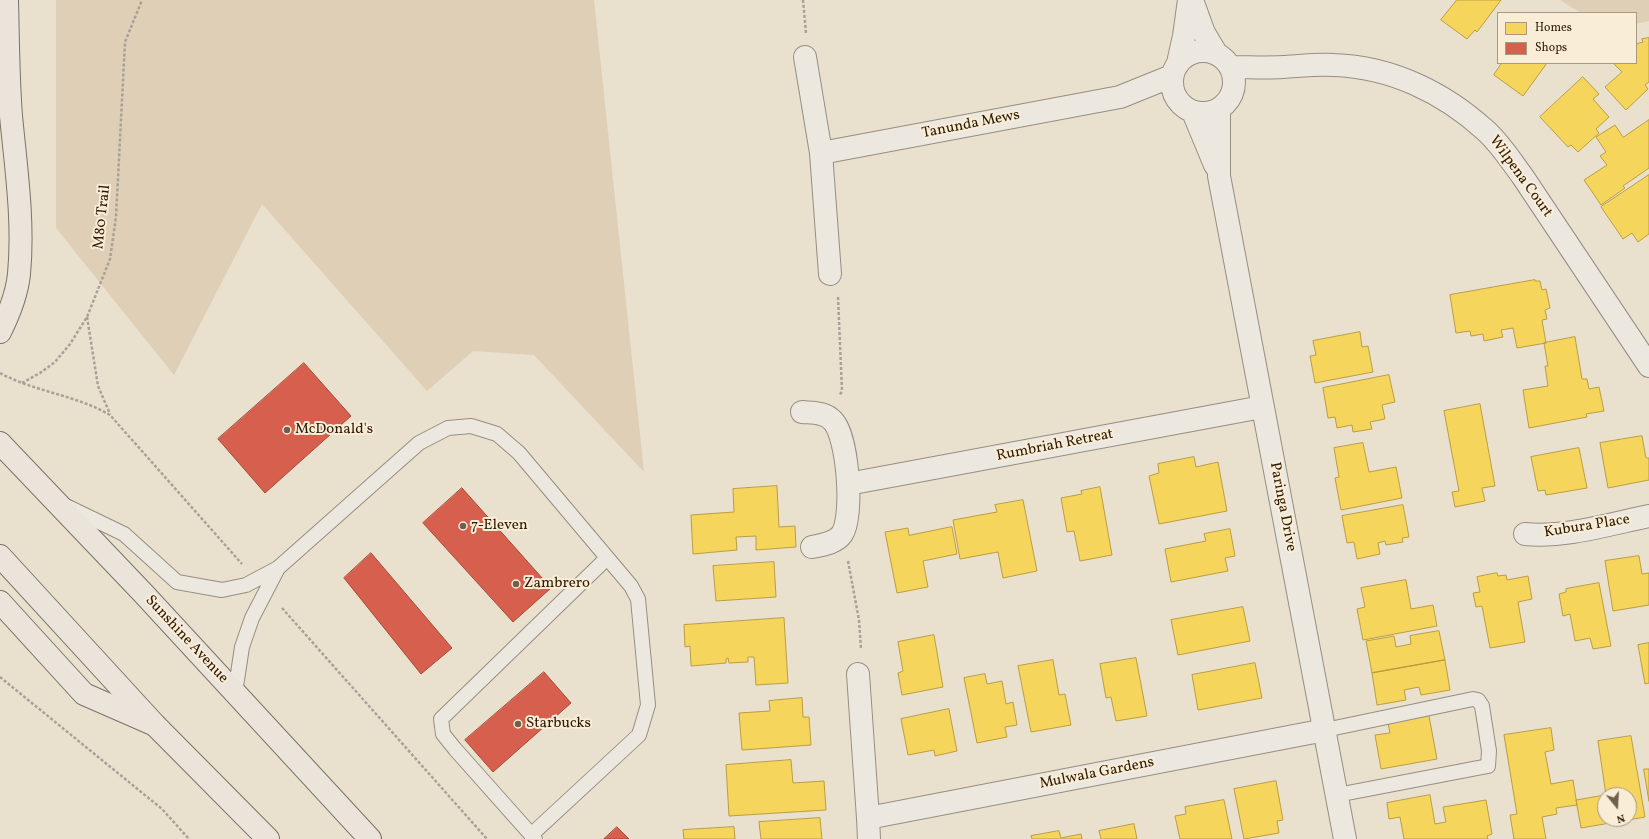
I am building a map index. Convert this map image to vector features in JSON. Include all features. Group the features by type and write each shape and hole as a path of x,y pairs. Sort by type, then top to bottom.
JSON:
{"main road":[{"path":"0,20 2,0"},
{"path":"0,332 13,300 19,275 20,250 20,223 10,93 7,0"},
{"name":"Sunshine Avenue","path":"0,443 143,593 370,839"},
{"path":"0,556 155,725 268,839"},
{"path":"0,602 84,694 155,725"}],"street":[{"path":"1189,0 1184,36 1171,84 1185,106 1211,112 1219,109 1230,98 1233,91 1234,74 1204,33 1192,0"},
{"path":"1175,69 1186,55 1195,51 1206,50 1224,60"},
{"path":"805,57 821,153 830,274"},
{"name":"Wilpena Court","path":"1224,60 1283,67 1335,65 1363,68 1390,74 1418,84 1441,97 1485,130 1505,152 1649,366"},
{"name":"Wilpena Court","path":"1233,91 1283,67"},
{"name":"Tanunda Mews","path":"821,153 1120,97 1175,69"},
{"name":"Tanunda Mews","path":"1120,97 1185,106"},
{"name":"Paringa Drive","path":"1185,106 1219,176"},
{"name":"Paringa Drive","path":"1219,109 1219,176 1345,839"},
{"name":"Rumbriah Retreat","path":"848,484 1262,407"},
{"path":"812,413 832,420 839,429 844,447 848,484 846,525 842,535 832,542 812,547"},
{"name":"Kubura Place","path":"1525,534 1558,534 1649,516"},
{"name":"Mulwala Gardens","path":"858,674 869,828 1325,730"}],"lane":[{"path":"56,501 124,534 177,582 222,590 246,585 278,568 419,443 448,428 471,426 497,434 519,453 631,586 638,599 648,705 639,735 533,837 443,734 441,719 607,558"},
{"path":"235,693 242,647 252,618 278,568"},
{"path":"1325,730 1473,699 1478,700 1482,706 1490,751 1488,766 1337,795"}],"path":[{"name":"M80 Trail","path":"0,373 22,383 40,373 55,362 70,344 87,317 110,259 114,238 125,42 142,0"},
{"path":"803,0 807,45 805,57"},
{"path":"812,413 833,405 842,391 838,283 830,274"},
{"path":"87,317 97,381 110,415"},
{"path":"842,535 847,555 858,620 863,664 858,674"},
{"path":"0,677 162,810 189,839"}],"shaded area":[{"path":"56,0 594,0 644,472 534,355 473,351 427,391 262,204 174,375 56,228"},
{"path":"1560,0 1649,0 1649,21 1637,24 1637,12 1579,12"}],"building: Homes":[{"path":"1457,0 1501,0 1477,32 1475,30 1467,39 1441,20"},
{"path":"1649,38 1649,82 1645,85 1648,89 1626,110 1605,87 1622,72 1614,64 1637,64 1637,44 1643,42 1642,39"},
{"path":"1501,64 1546,64 1523,96 1494,75"},
{"path":"1583,77 1599,94 1593,99 1609,117 1596,129 1599,133 1578,152 1571,145 1568,147 1540,117"},
{"path":"1649,120 1649,168 1623,186 1625,188 1601,205 1584,180 1607,165 1600,156 1606,152 1596,137 1615,125 1623,137"},
{"path":"1649,175 1649,234 1638,242 1632,233 1623,239 1601,207"},
{"path":"1535,280 1540,281 1542,290 1546,289 1550,308 1545,310 1547,319 1542,320 1546,343 1517,348 1513,328 1501,330 1503,337 1484,341 1483,334 1471,336 1470,331 1456,333 1450,295"},
{"path":"1360,332 1362,347 1368,346 1373,372 1315,383 1310,356 1316,355 1313,341"},
{"path":"1575,337 1582,379 1587,379 1589,389 1599,387 1604,411 1586,414 1587,417 1529,428 1523,390 1548,386 1545,366 1548,366 1544,343"},
{"path":"1389,375 1395,402 1382,405 1385,419 1370,422 1372,429 1353,432 1352,425 1337,428 1335,417 1328,418 1323,388"},
{"path":"1480,404 1495,486 1482,488 1485,501 1455,507 1452,492 1459,491 1444,411"},
{"path":"1642,436 1646,458 1649,458 1649,480 1608,488 1600,443"},
{"path":"1363,443 1369,472 1396,467 1402,498 1341,510 1335,478 1339,477 1334,448"},
{"path":"1579,448 1587,488 1546,495 1545,490 1538,491 1531,457"},
{"path":"1194,457 1196,467 1218,462 1227,511 1159,524 1149,476 1159,473 1158,464"},
{"path":"777,486 779,527 795,526 796,547 756,550 756,536 736,537 737,550 693,554 691,515 734,512 733,489"},
{"path":"1100,487 1112,555 1080,561 1074,531 1067,532 1061,498 1082,494 1081,491"},
{"path":"1023,500 1037,571 1003,578 998,552 960,559 953,520 997,512 995,505"},
{"path":"1403,505 1409,537 1402,538 1403,542 1386,545 1385,541 1378,543 1380,554 1357,559 1354,542 1347,543 1342,516"},
{"path":"952,527 957,554 923,561 928,587 897,593 885,532 908,528 909,535"},
{"path":"1230,529 1235,556 1225,558 1228,571 1171,582 1165,549 1206,541 1204,534"},
{"path":"1639,556 1642,574 1649,573 1649,605 1613,611 1605,561"},
{"path":"774,562 776,597 716,601 713,566"},
{"path":"1497,573 1498,576 1506,575 1507,580 1528,576 1532,599 1518,602 1525,642 1490,648 1482,606 1476,607 1473,593 1480,592 1477,577"},
{"path":"1406,580 1411,609 1433,605 1437,626 1363,640 1357,609 1365,607 1361,588"},
{"path":"1599,583 1611,646 1593,649 1590,638 1575,641 1570,614 1563,616 1559,594 1566,592 1566,589"},
{"path":"1243,607 1250,641 1178,655 1171,620"},
{"path":"784,618 788,683 756,685 754,657 748,657 748,662 729,663 728,658 726,659 726,663 691,666 690,646 685,647 684,625"},
{"path":"1439,631 1445,660 1372,673 1366,641 1394,636 1396,647 1411,644 1410,636"},
{"path":"934,635 943,687 902,695 898,673 903,671 898,642"},
{"path":"1649,643 1649,683 1645,684 1638,645"},
{"path":"1136,658 1147,716 1116,721 1111,697 1106,698 1100,664"},
{"path":"1053,660 1059,695 1065,694 1071,725 1031,732 1018,666"},
{"path":"1445,660 1450,690 1421,695 1419,687 1404,690 1406,700 1377,705 1372,673"},
{"path":"1255,663 1262,698 1198,710 1192,675"},
{"path":"985,674 987,684 1002,681 1006,704 1013,702 1017,725 1005,727 1007,737 977,743 964,678"},
{"path":"802,698 803,717 809,717 811,745 742,750 739,713 770,711 769,701"},
{"path":"949,709 957,751 935,756 934,750 908,755 901,719"},
{"path":"1429,716 1437,759 1381,769 1375,735 1390,733 1388,723"},
{"path":"1551,728 1554,750 1545,752 1551,784 1573,780 1577,805 1556,808 1557,814 1542,817 1546,839 1514,839 1510,815 1517,814 1504,735"},
{"path":"1631,736 1645,817 1637,818 1637,787 1605,787 1598,741"},
{"path":"791,760 793,783 824,781 826,810 729,816 726,765"},
{"path":"1644,769 1649,769 1649,801"},
{"path":"1276,781 1283,820 1277,821 1279,833 1244,839 1234,789"},
{"path":"1430,795 1435,824 1446,822 1443,807 1486,800 1492,834 1487,836 1488,839 1404,839 1400,817 1389,819 1387,803"},
{"path":"1597,796 1597,825 1581,828 1576,800"},
{"path":"1224,800 1232,839 1180,839 1175,816 1186,814 1185,807"},
{"path":"820,818 822,839 761,839 759,822"},
{"path":"1134,824 1137,839 1101,839 1099,831"},
{"path":"734,827 735,839 684,839 683,830"},
{"path":"1059,831 1061,838 1081,834 1082,839 1032,839 1031,836"}],"building: Shops":[{"path":"304,363 351,416 265,493 218,439"},
{"path":"462,488 551,588 513,622 423,523"},
{"path":"371,553 452,648 421,674 344,578"},
{"path":"544,672 571,703 493,772 465,740"},
{"path":"617,827 629,839 604,839"}],"place":[{"name":"McDonald's","path":"287,430"},
{"name":"7-Eleven","path":"463,526"},
{"name":"Zambrero","path":"516,584"},
{"name":"Starbucks","path":"518,724"}]}
